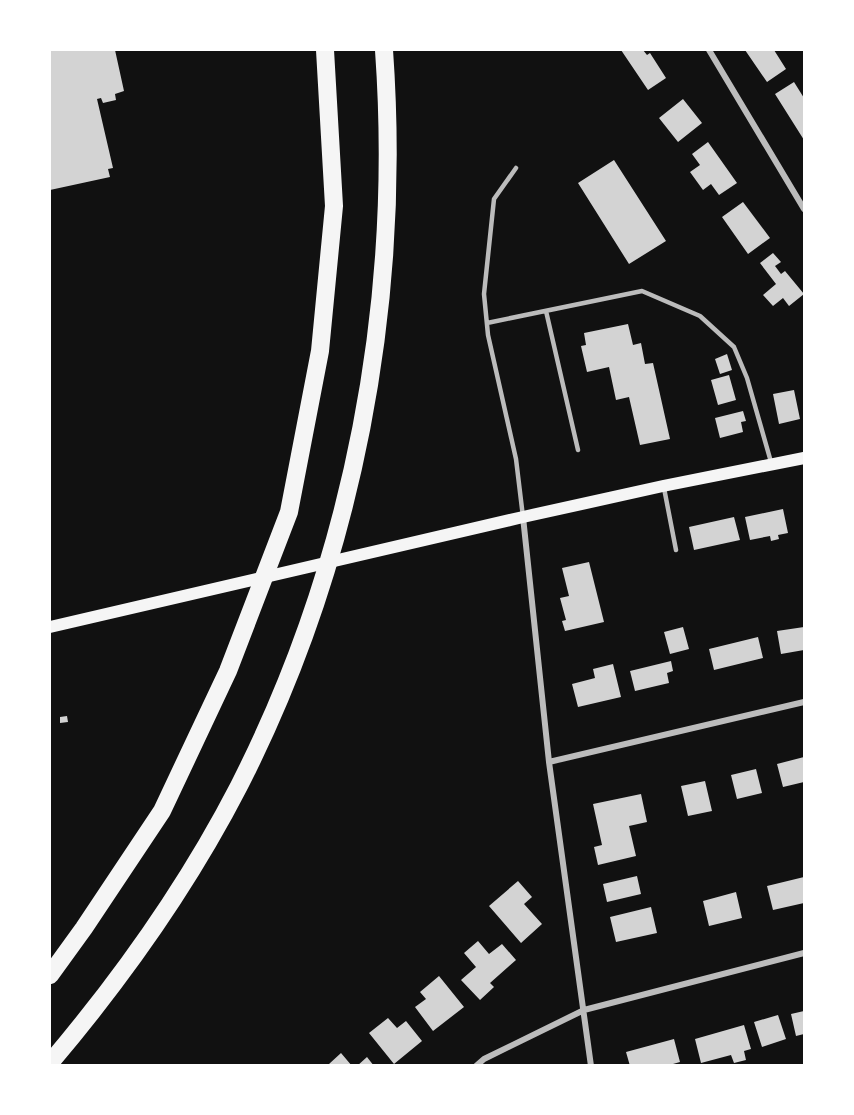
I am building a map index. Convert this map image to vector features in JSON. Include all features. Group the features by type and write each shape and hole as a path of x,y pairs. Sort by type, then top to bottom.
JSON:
{"highway":[{"path":"50,975 162,811 228,671 289,512 320,351 334,206 325,50"},
{"path":"50,1063 109,990 145,940 214,831 262,738 283,690 311,612 352,471 374,359 383,275 388,138 384,50"}],"main road":[{"path":"50,627 523,517 804,458"}],"street":[{"path":"709,50 804,209"},
{"path":"523,517 549,762 591,1065"},
{"path":"549,762 804,702"},
{"path":"476,1065 584,1010 804,953"}],"lane":[{"path":"516,168 494,199 484,294 487,323 516,459 523,517"},
{"path":"487,323 642,291 700,316 734,347 747,378 772,465"},
{"path":"546,311 578,450"},
{"path":"663,486 676,550"}],"building":[{"path":"50,50 115,50 124,91 115,94 116,100 103,103 101,98 97,99 113,168 108,169 110,177 50,190"},
{"path":"621,50 643,50 647,55 650,53 666,78 648,90"},
{"path":"745,50 774,50 786,69 767,82"},
{"path":"794,82 804,98 804,140 775,94"},
{"path":"683,99 702,123 678,142 659,118"},
{"path":"708,142 737,183 719,195 711,184 703,190 690,172 700,165 692,154"},
{"path":"614,160 666,241 629,264 578,183"},
{"path":"743,202 770,238 748,254 722,217"},
{"path":"773,253 781,262 775,266 781,274 785,271 804,294 789,306 783,298 773,306 763,295 776,284 760,263"},
{"path":"628,324 633,345 641,343 645,364 653,363 670,439 640,445 629,397 616,400 609,367 587,372 581,346 586,345 584,333"},
{"path":"727,354 732,370 720,374 715,359"},
{"path":"729,375 736,400 718,405 711,380"},
{"path":"794,390 800,419 779,424 773,394"},
{"path":"743,411 746,421 741,422 743,432 720,438 715,418"},
{"path":"783,509 788,533 778,535 779,539 771,541 770,536 750,540 745,517"},
{"path":"734,517 740,540 694,550 689,527"},
{"path":"589,562 604,622 565,631 562,621 566,620 560,598 569,596 562,568"},
{"path":"683,627 689,649 670,654 664,632"},
{"path":"804,627 804,650 781,654 777,631"},
{"path":"758,637 763,658 714,670 709,649"},
{"path":"671,661 673,671 667,673 669,683 635,691 630,671"},
{"path":"613,664 621,697 578,707 572,684 595,678 593,669"},
{"path":"67,716 68,722 60,723 60,717"},
{"path":"804,757 804,782 783,787 777,764"},
{"path":"756,769 762,793 737,799 731,775"},
{"path":"705,781 712,811 688,816 681,786"},
{"path":"641,794 647,822 629,826 636,856 598,865 594,847 602,845 593,804"},
{"path":"637,876 641,894 607,902 603,884"},
{"path":"804,877 804,903 773,910 767,886"},
{"path":"518,881 532,897 524,904 542,924 521,943 489,906"},
{"path":"736,892 742,918 709,926 703,901"},
{"path":"651,907 657,933 616,942 610,917"},
{"path":"478,941 489,954 502,944 516,960 490,983 494,987 480,1000 461,980 476,967 464,953"},
{"path":"439,976 464,1007 433,1031 415,1007 426,999 420,992"},
{"path":"804,1011 804,1034 796,1036 791,1014"},
{"path":"778,1015 786,1039 762,1047 754,1022"},
{"path":"388,1018 397,1028 406,1021 422,1041 394,1064 369,1033"},
{"path":"744,1025 751,1049 744,1051 746,1060 734,1063 731,1055 701,1063 695,1039"},
{"path":"674,1039 680,1062 666,1066 630,1066 626,1052"},
{"path":"341,1053 352,1066 330,1066 329,1064"},
{"path":"367,1057 374,1066 357,1066"}]}
